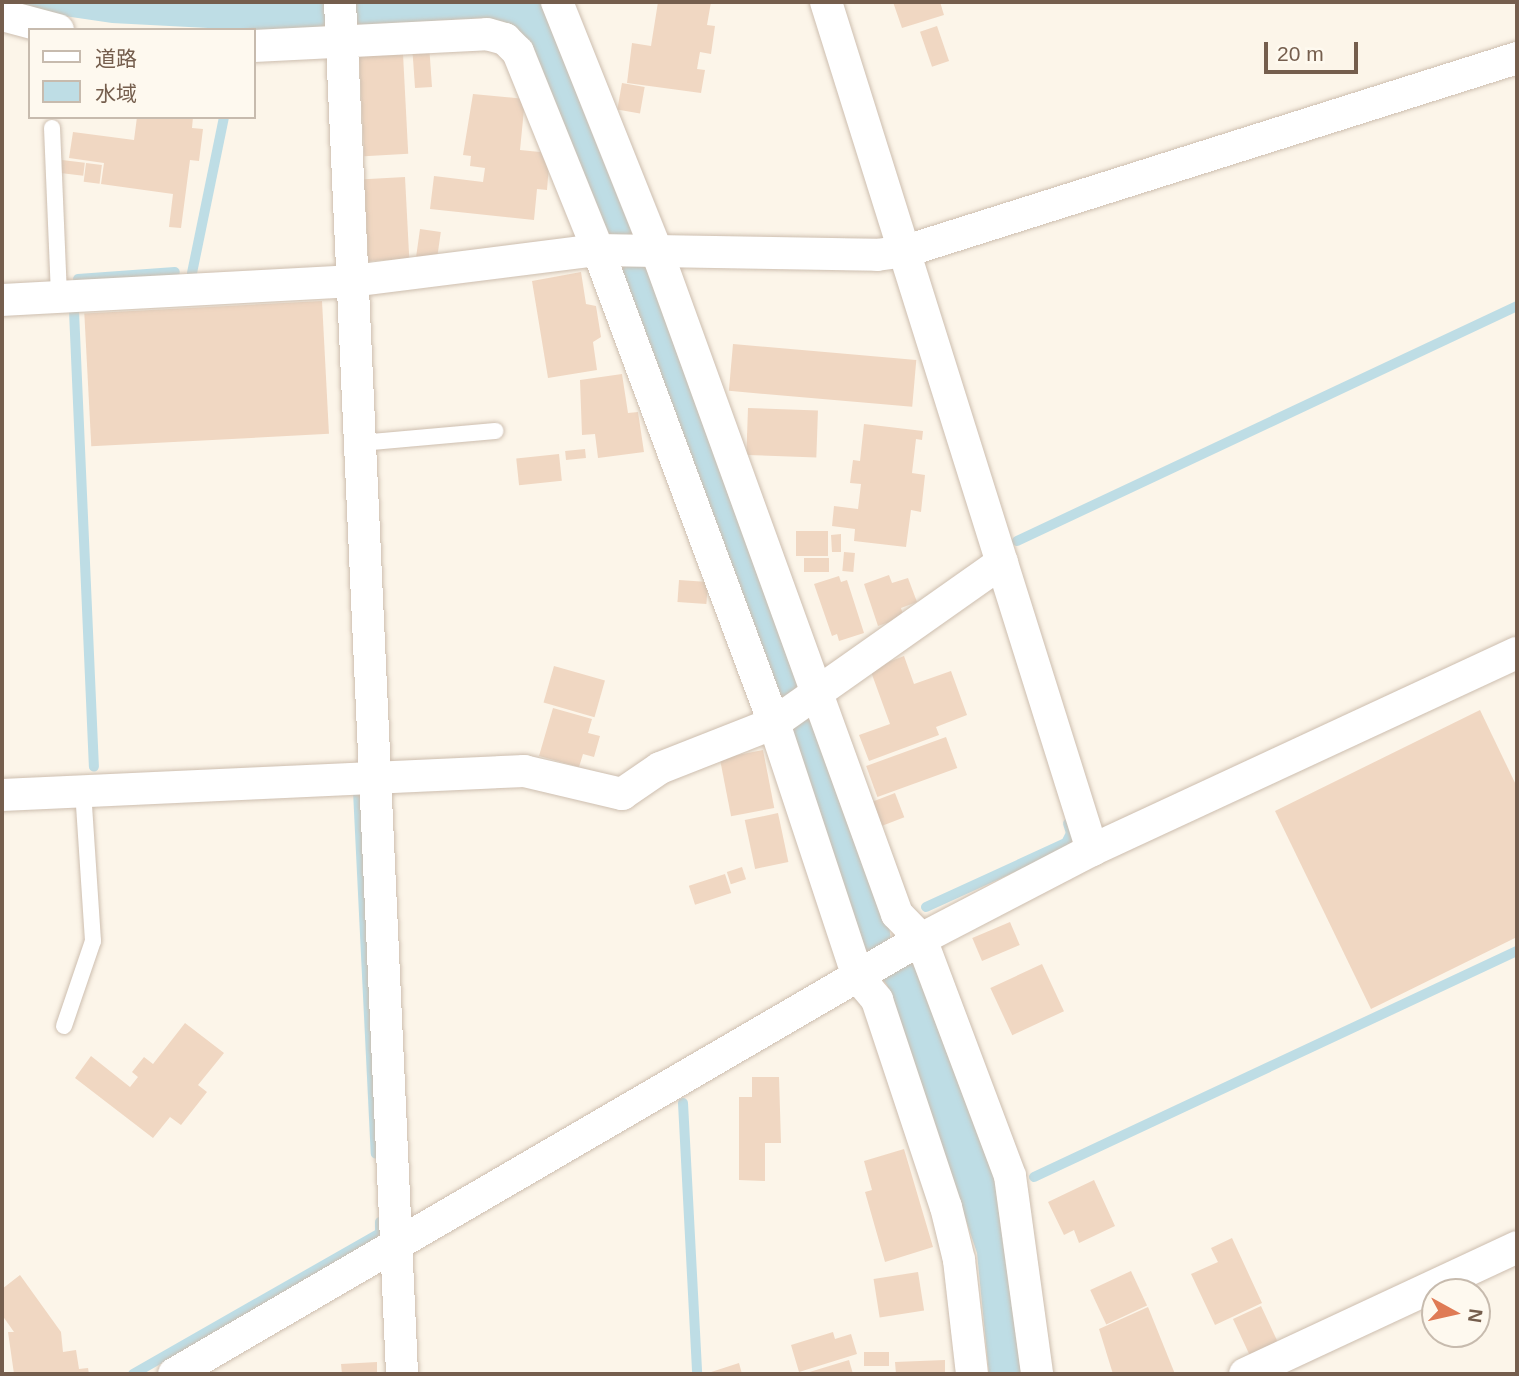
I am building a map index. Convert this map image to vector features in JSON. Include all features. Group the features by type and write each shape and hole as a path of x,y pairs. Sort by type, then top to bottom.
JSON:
{"street":[{"path":"340,2 402,1374"},
{"path":"557,2 652,250 897,914 915,943 1010,1176 1037,1374"},
{"path":"826,2 1092,850"},
{"path":"2,15 51,28"},
{"path":"256,46 488,34 505,39 518,52 601,250 776,722 863,974 877,1000 946,1207 959,1261 972,1374"},
{"path":"2,300 352,281 601,250 877,255 906,251 1517,58"},
{"path":"2,795 524,771 622,794 660,768 776,722 1002,562"},
{"path":"174,1374 915,943 1092,850 1517,653"},
{"path":"1245,1374 1517,1247"}],"lane":[{"path":"52,128 60,297"},
{"path":"359,443 495,431"},
{"path":"64,1026 93,941 83,791"}],"water":[{"path":"10,2 541,2 549,7 640,237 889,924 891,942 919,967 1002,1193 1026,1374 989,1374 977,1253 887,985 860,947 521,39 504,22 485,18 268,31 256,30 256,28 112,23 44,13"}],"building":[{"path":"658,2 711,2 707,25 715,26 711,54 700,52 697,69 705,70 701,93 627,83 632,43 651,46"},
{"path":"893,2 940,2 944,15 902,28"},
{"path":"937,26 949,61 932,67 920,32"},
{"path":"429,44 432,87 415,88 412,45"},
{"path":"403,54 408,154 364,156 359,56"},
{"path":"622,83 645,87 640,114 617,110"},
{"path":"473,94 525,99 520,150 550,153 547,190 537,189 534,220 430,209 434,176 483,182 485,168 470,166 471,156 463,155"},
{"path":"137,119 193,119 192,128 203,129 199,161 190,160 181,228 169,227 173,194 101,184 104,163 69,158 73,132 134,140"},
{"path":"62,160 85,163 83,176 60,173"},
{"path":"86,163 102,165 100,184 84,182"},
{"path":"405,177 409,259 368,261 364,179"},
{"path":"420,229 441,232 437,260 416,257"},
{"path":"581,272 586,304 596,306 601,337 593,342 597,370 548,378 532,281"},
{"path":"322,301 329,434 91,446 84,313"},
{"path":"733,344 916,360 912,407 729,391"},
{"path":"622,374 628,413 638,412 644,452 598,458 595,434 582,435 580,380"},
{"path":"748,408 818,410 816,457 746,455"},
{"path":"864,424 923,431 922,440 916,439 912,473 925,475 921,512 911,510 906,547 854,541 855,529 832,526 834,506 858,509 861,484 850,483 853,460 860,461"},
{"path":"585,449 586,458 566,460 565,451"},
{"path":"559,454 562,481 519,485 516,458"},
{"path":"796,531 828,531 828,556 796,556"},
{"path":"841,534 841,552 832,552 831,535"},
{"path":"844,552 855,553 853,572 842,571"},
{"path":"804,558 829,558 829,572 804,572"},
{"path":"889,575 892,583 908,578 917,602 901,608 904,617 878,626 864,584"},
{"path":"839,576 841,582 847,580 864,633 839,641 837,634 832,636 814,584"},
{"path":"679,580 708,582 706,604 677,602"},
{"path":"904,656 914,684 951,671 967,715 936,727 939,735 869,761 859,735 890,724 870,669"},
{"path":"554,666 605,681 594,717 544,703"},
{"path":"553,708 592,719 588,733 600,736 594,757 583,754 579,767 539,756"},
{"path":"1480,710 1517,787 1517,937 1371,1009 1275,811"},
{"path":"946,737 957,768 877,797 866,766"},
{"path":"763,750 774,808 731,816 720,758"},
{"path":"895,793 904,817 881,826 872,802"},
{"path":"778,813 788,862 755,869 745,820"},
{"path":"742,867 746,879 731,884 727,872"},
{"path":"725,874 731,893 695,905 689,886"},
{"path":"1010,922 1020,945 982,961 972,938"},
{"path":"1042,964 1064,1011 1012,1035 990,988"},
{"path":"185,1023 224,1053 198,1085 207,1092 181,1125 170,1117 153,1138 75,1078 91,1056 130,1087 138,1077 132,1072 144,1057 153,1064"},
{"path":"752,1077 779,1077 781,1143 765,1143 765,1181 739,1180 739,1097 752,1097"},
{"path":"904,1149 933,1247 885,1262 865,1192 872,1190 864,1161"},
{"path":"1094,1180 1115,1226 1079,1243 1074,1230 1064,1235 1048,1202"},
{"path":"1232,1238 1262,1303 1215,1325 1191,1274 1218,1262 1211,1248"},
{"path":"1131,1271 1147,1305 1106,1324 1090,1290"},
{"path":"918,1272 924,1311 880,1318 874,1279"},
{"path":"20,1275 61,1332 63,1352 76,1350 79,1369 88,1368 89,1374 14,1374 8,1332 14,1332 2,1315 2,1289"},
{"path":"1261,1306 1278,1343 1250,1356 1233,1319"},
{"path":"1148,1307 1175,1374 1113,1374 1099,1329"},
{"path":"833,1332 835,1339 851,1334 857,1354 799,1372 791,1345"},
{"path":"864,1352 889,1352 889,1366 864,1366"},
{"path":"849,1360 853,1374 803,1374"},
{"path":"945,1360 945,1374 896,1374 895,1362"},
{"path":"377,1362 377,1374 342,1374 341,1364"},
{"path":"739,1363 742,1374 705,1374"}],"waterway":[{"path":"192,273 224,119"},
{"path":"78,279 175,272"},
{"path":"1017,541 1517,306"},
{"path":"74,311 94,767"},
{"path":"358,791 376,1154"},
{"path":"926,907 1066,843 1071,833 1068,823"},
{"path":"1034,1177 1517,951"},
{"path":"683,1103 697,1374"},
{"path":"133,1374 380,1233 380,1222"}]}
